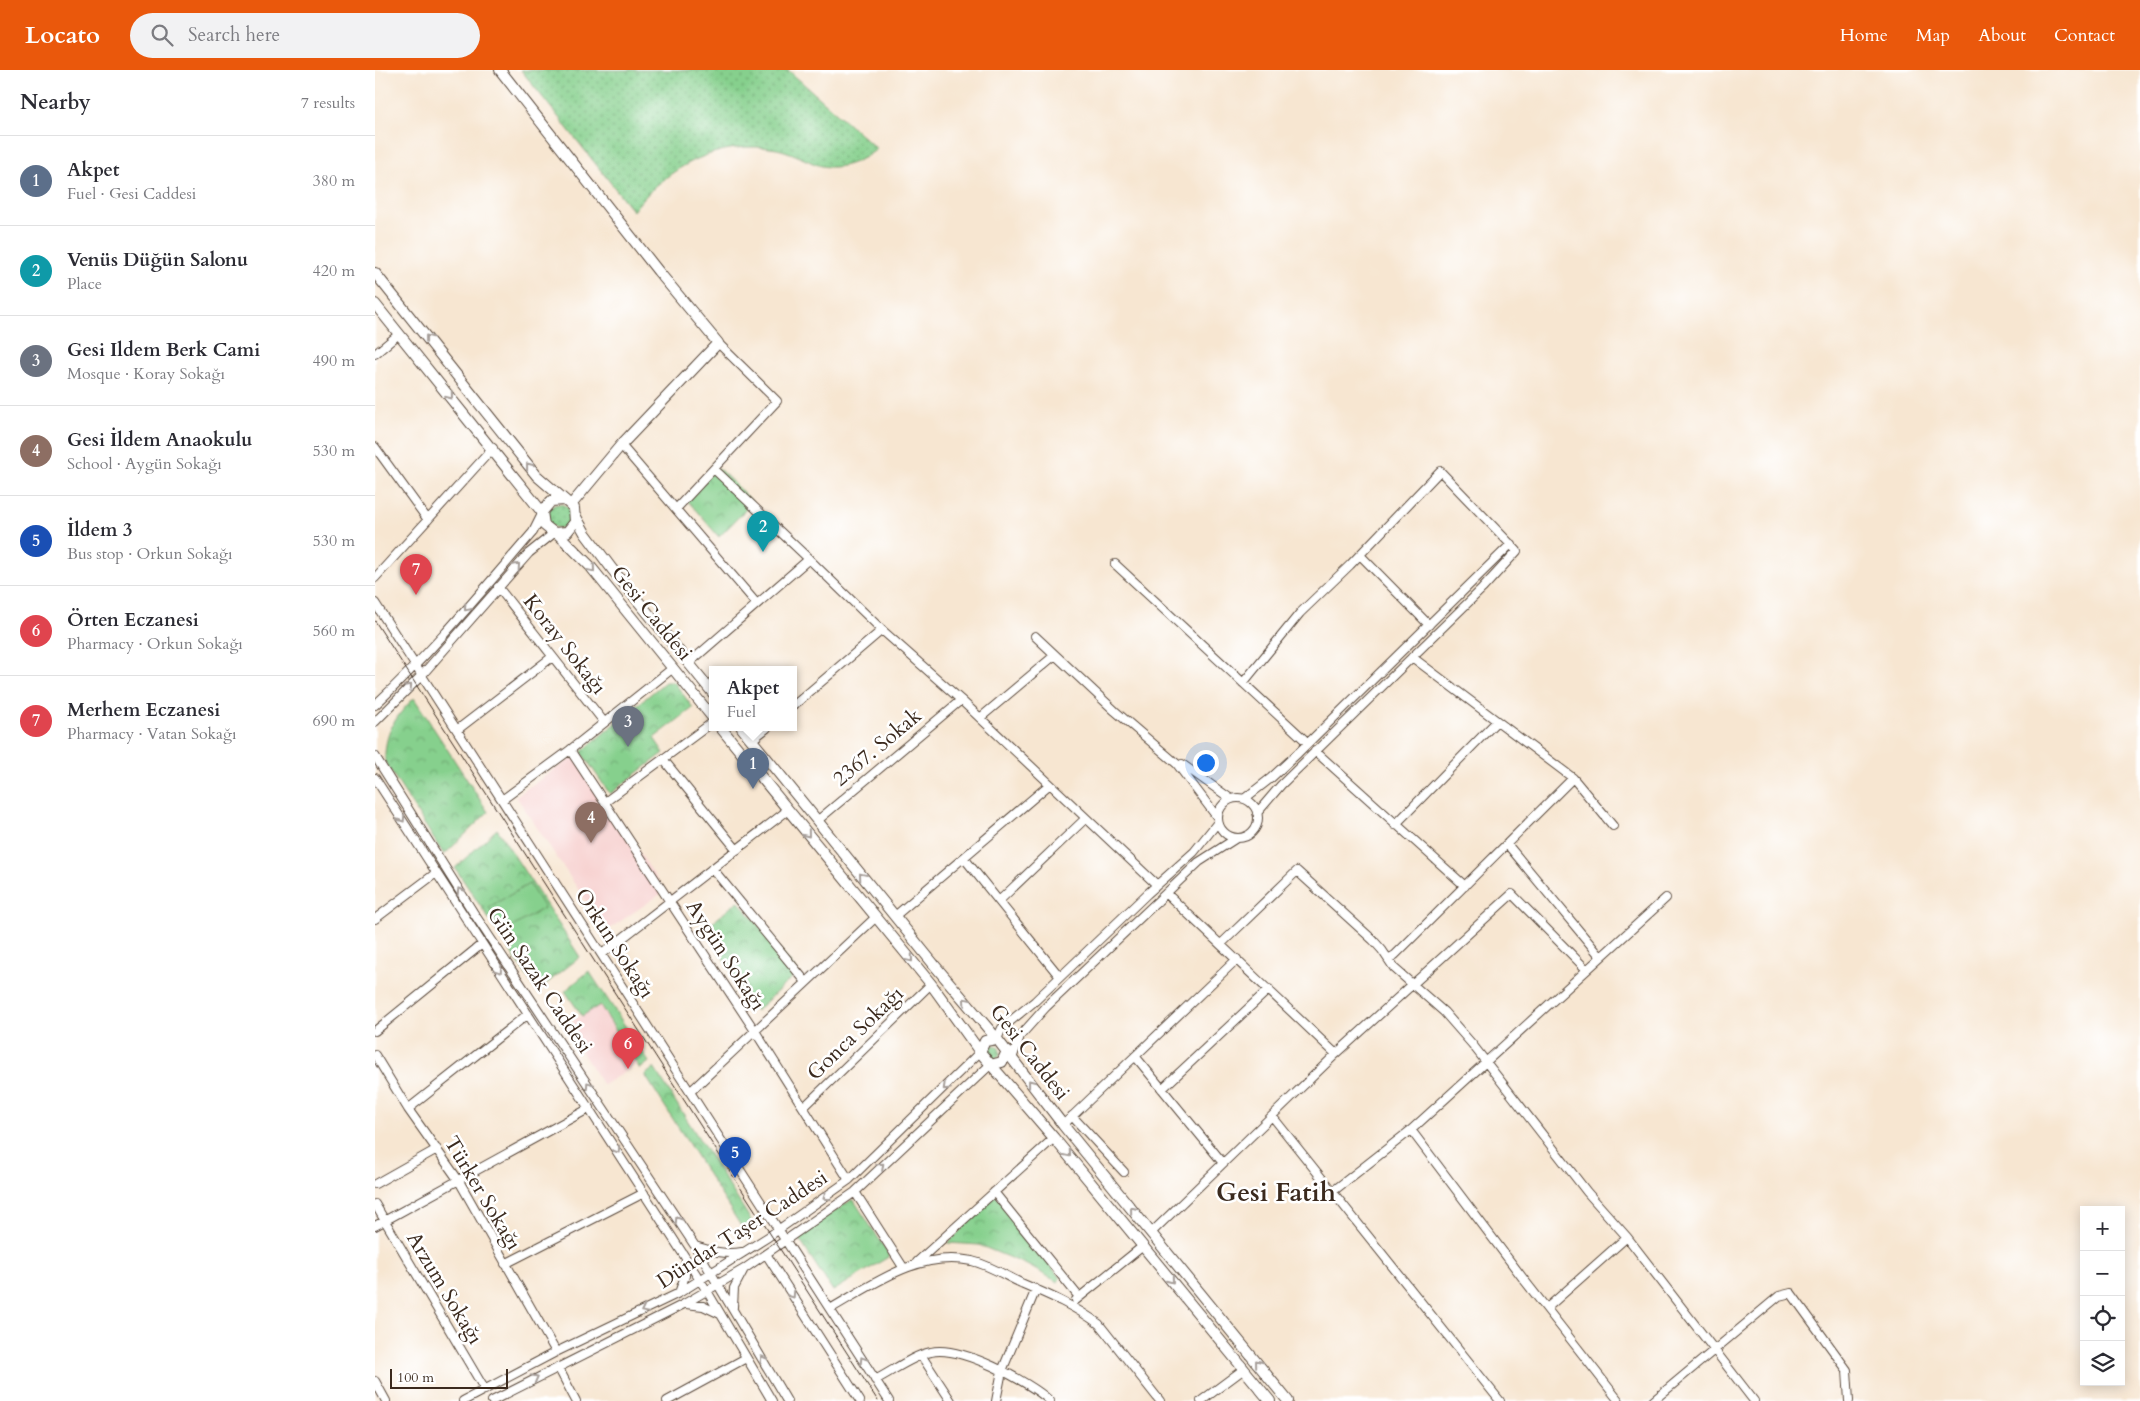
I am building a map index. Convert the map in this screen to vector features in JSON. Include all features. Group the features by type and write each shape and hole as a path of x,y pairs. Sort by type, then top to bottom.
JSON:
{"main road":[{"path":"499,70 646,256 718,343 568,502"},
{"path":"375,273 537,476 568,502 576,517 571,529 556,534 543,525 542,514 493,448 375,304"},
{"path":"542,514 551,501 568,502"},
{"name":"Gesi Caddesi","path":"576,517 612,568 709,687"},
{"name":"Gesi Caddesi","path":"556,534 590,566 709,713"},
{"name":"Gesi Caddesi","path":"723,731 931,984 980,1052"},
{"name":"Gesi Caddesi","path":"744,731 997,1038 1063,1125 1288,1401"},
{"path":"997,1038 985,1041 980,1052 990,1065 1002,1062 1009,1055"},
{"name":"Gesi Caddesi","path":"990,1065 1054,1138 1270,1401"}],"street":[{"path":"375,354 399,334"},
{"path":"676,509 777,401 718,343"},
{"path":"621,445 757,604"},
{"path":"375,447 428,520"},
{"path":"375,578 493,448"},
{"path":"714,469 882,630 961,700 1157,884"},
{"path":"1243,683 1300,613 1360,555 1440,471 1517,551 1482,589 1315,751 1257,812"},
{"path":"375,704 415,665 533,532 542,514"},
{"path":"375,722 422,675 529,553 556,534"},
{"path":"1244,799 1271,778 1308,743 1511,544"},
{"path":"1360,555 1429,625"},
{"path":"689,663 809,559"},
{"path":"1115,564 1308,743"},
{"name":"Koray Sokağı","path":"498,587 604,722"},
{"name":"Orkun Sokağı","path":"375,603 889,1401"},
{"path":"797,703 882,630"},
{"path":"1035,636 1185,773 1225,835 1235,839"},
{"path":"980,718 1055,655"},
{"path":"457,730 552,657"},
{"path":"1412,657 1573,778 1613,826"},
{"path":"502,800 570,750 673,668"},
{"name":"2367. Sokak","path":"817,821 961,700"},
{"path":"1395,825 1497,721"},
{"path":"605,802 709,725"},
{"path":"752,740 763,731"},
{"path":"1009,1055 1020,1036 1045,1007 1166,892 1206,857 1235,839 1245,838 1253,832 1258,823 1257,812 1252,804 1244,799 1231,799 1160,749"},
{"name":"Aygün Sokağı","path":"570,750 755,1030 849,1180"},
{"path":"1315,751 1465,886"},
{"name":"Gün Sazak Caddesi","path":"375,756 473,912 695,1246 787,1401"},
{"path":"663,759 737,850"},
{"name":"Gün Sazak Caddesi","path":"375,778 707,1291 772,1401"},
{"path":"1389,959 1395,956 1573,778"},
{"path":"895,916 1050,784"},
{"path":"997,1038 1002,1028 1030,1005 1157,884 1194,852 1217,820 1220,808 1231,799"},
{"path":"602,954 788,810"},
{"path":"999,901 1086,818"},
{"path":"1507,844 1601,956"},
{"path":"964,858 1060,977"},
{"path":"712,868 806,982"},
{"path":"1221,944 1297,871 1373,940 1394,968 1445,1012 1485,1060 1587,1192 1627,1238 1754,1401"},
{"path":"376,916 436,873"},
{"path":"1166,892 1336,1054"},
{"path":"1151,1233 1336,1054 1512,894 1586,969"},
{"path":"1332,1192 1411,1130 1485,1060 1666,898"},
{"path":"691,1091 876,917"},
{"path":"375,1030 482,944"},
{"path":"1063,1125 1237,959"},
{"name":"Gonca Sokağı","path":"804,1107 931,984"},
{"path":"1162,1089 1269,990"},
{"path":"408,1109 528,1014"},
{"name":"Dündar Taşer Caddesi","path":"463,1401 556,1352 679,1293 712,1274 779,1230 849,1180 980,1052"},
{"name":"Türker Sokağı","path":"375,1055 408,1109 459,1181 556,1352"},
{"path":"1135,1056 1223,1163"},
{"name":"Dündar Taşer Caddesi","path":"492,1401 684,1304 744,1269 855,1192 990,1065"},
{"path":"375,1226 590,1108"},
{"path":"1073,1116 1124,1172"},
{"path":"1271,1116 1499,1401"},
{"path":"1411,1130 1619,1401"},
{"path":"915,1264 1054,1138"},
{"path":"375,1184 437,1149"},
{"path":"855,1192 903,1268"},
{"path":"994,1192 1079,1298"},
{"path":"505,1264 644,1193"},
{"name":"Arzum Sokağı","path":"375,1204 485,1390"},
{"path":"1547,1308 1627,1238"},
{"path":"695,1246 715,1252 731,1254 746,1251"},
{"path":"1070,1304 1143,1246"},
{"path":"766,1254 858,1399 849,1401"},
{"path":"679,1293 685,1276 685,1257"},
{"path":"831,1309 903,1268 939,1260 973,1261 1070,1304 1099,1324 1160,1401"},
{"path":"733,1309 734,1288 744,1269"},
{"path":"997,1401 1002,1371 1037,1289"},
{"path":"1653,1401 1779,1296 1791,1293 1847,1370 1849,1401"},
{"path":"684,1304 703,1306 721,1315"},
{"path":"875,1380 921,1355 937,1351 952,1351 1002,1371 1032,1387 1050,1401"},
{"path":"921,1355 951,1401"},
{"path":"667,1401 747,1358"},
{"path":"557,1367 576,1401"},
{"path":"1201,1401 1244,1370"},
{"path":"375,1381 386,1401"}],"shaded area":[{"path":"575,756 665,891 606,931 516,796"},
{"path":"601,1003 639,1063 603,1085 565,1026"}],"green space":[{"path":"521,70 788,70 877,149 855,162 838,167 821,166 777,149 735,148 715,152 696,159 678,169 647,195 633,211"},
{"path":"717,467 753,502 719,537 687,500"},
{"path":"559,504 567,508 571,516 567,524 559,528 551,524 547,516 551,508"},
{"path":"665,682 674,682 693,708 654,738 664,753 610,794 581,752"},
{"path":"414,698 488,812 444,855 385,762 388,735 401,712"},
{"path":"497,829 580,957 537,991 455,868"},
{"path":"529,884 544,908 504,932 489,907"},
{"path":"738,901 798,972 756,1011 705,929"},
{"path":"589,971 649,1062 640,1069 600,1005 582,1016 565,991"},
{"path":"993,1045 998,1047 1000,1052 998,1057 993,1059 988,1057 986,1052 988,1047"},
{"path":"654,1068 756,1228 746,1234 645,1075"},
{"path":"995,1194 1060,1278 1058,1282 1025,1264 979,1245 948,1243"},
{"path":"853,1199 890,1256 833,1291 797,1236"}],"tram line":[{"path":"375,621 878,1401"}],"place":[{"name":"Venüs Düğün Salonu","path":"763,552"},
{"name":"Merhem Eczanesi","path":"416,595"},
{"name":"Gesi Ildem Berk Cami","path":"628,747"},
{"name":"Akpet","path":"753,789"},
{"name":"Gesi İldem Anaokulu","path":"591,843"},
{"name":"Örten Eczanesi","path":"628,1069"},
{"name":"İldem 3","path":"735,1178"}],"district":[{"name":"Gesi Fatih","path":"1276,1192"}]}
